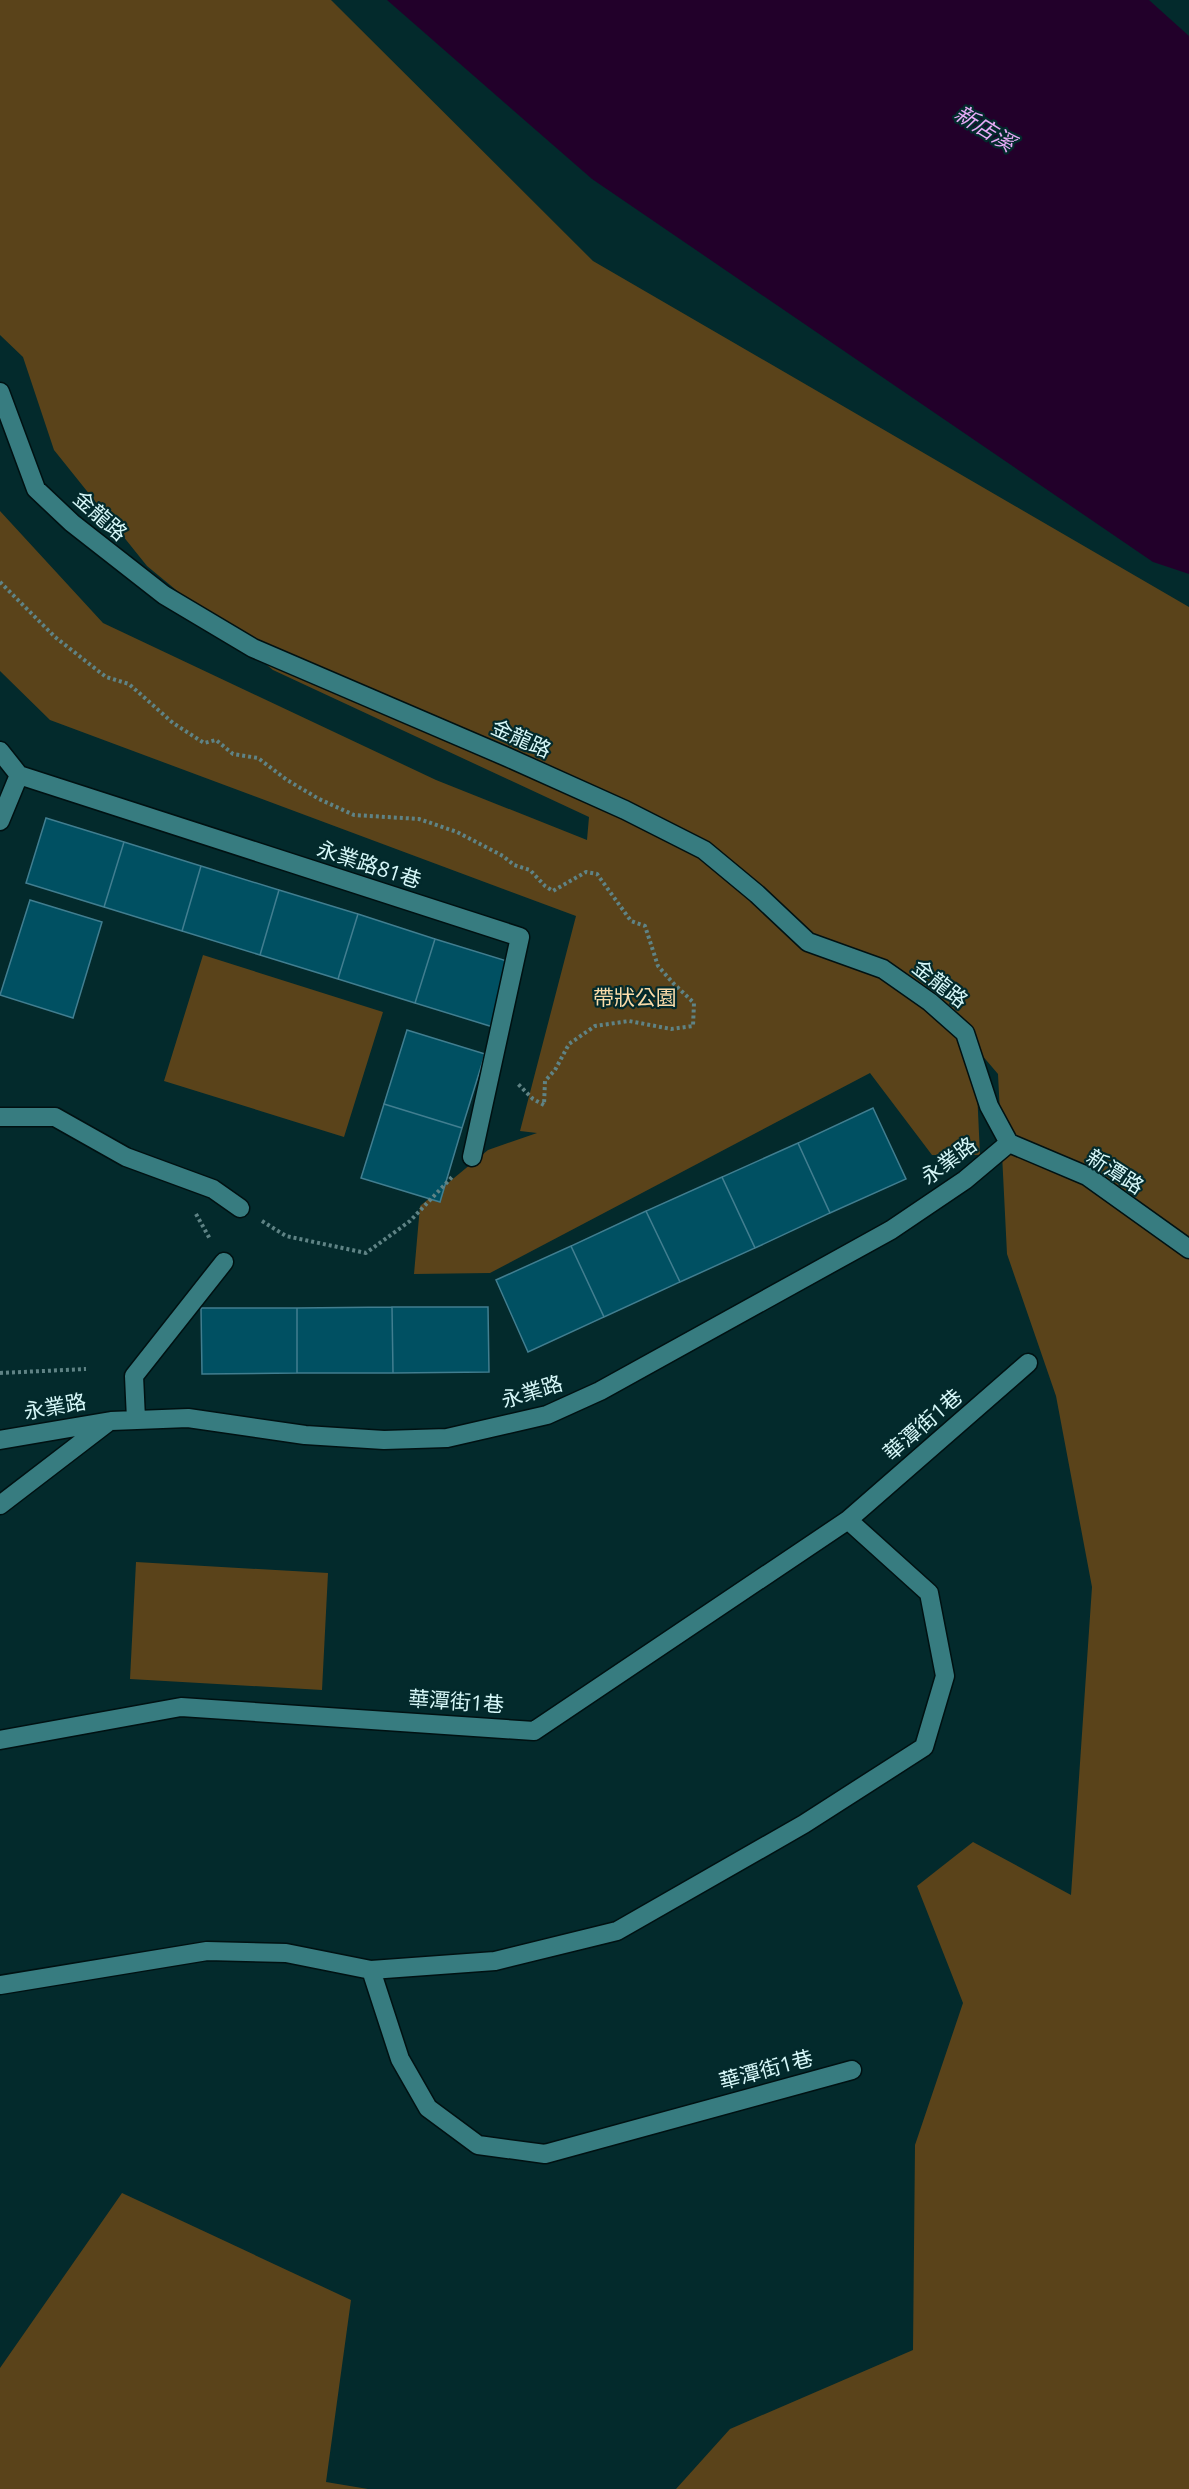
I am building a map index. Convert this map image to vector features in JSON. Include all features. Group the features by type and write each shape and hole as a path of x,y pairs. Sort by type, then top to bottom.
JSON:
{"street":[{"name":"金龍路","path":"0,392 36,489 72,524 164,595 254,648 517,761 625,810 704,850 758,894 808,942 883,969 930,1002 965,1033 989,1106 1009,1143"},
{"path":"0,751 19,775 0,820"},
{"name":"永業路81巷","path":"19,775 520,937 472,1157"},
{"path":"0,1117 55,1118 126,1157 213,1189 240,1208"},
{"name":"新潭路","path":"1009,1143 1087,1176 1189,1250"},
{"name":"永業路","path":"0,1440 111,1420 188,1418 305,1435 384,1440 447,1438 547,1415 600,1391 891,1230 965,1180 1009,1143"},
{"path":"136,1419 134,1376 224,1262"},
{"name":"華潭街1巷","path":"0,1740 181,1707 534,1731 848,1520 1028,1363"},
{"path":"0,1505 111,1420"},
{"path":"0,1985 207,1951 286,1953 371,1970 495,1961 617,1931 804,1824 924,1747 945,1676 929,1593 848,1520"},
{"name":"華潭街1巷","path":"371,1970 400,2060 428,2108 478,2145 545,2154 852,2070"}],"path":[{"path":"0,582 55,637 106,677 129,684 173,723 204,743 216,740 233,754 258,758 287,780 319,799 354,815 419,819 457,832 503,856 514,865 530,870 553,891 586,872 597,874 631,921 645,926 658,966 694,1003 693,1026 671,1029 629,1021 595,1026 569,1044 555,1070 545,1081 544,1105 533,1099 493,1059"},
{"path":"240,1208 286,1236 366,1253 410,1221 472,1157"},
{"path":"0,1373 86,1370"}],"green space":[{"name":"帶狀公園","path":"0,0 331,0 593,261 1189,607 1189,2489 676,2489 730,2429 913,2350 915,2145 963,2003 917,1886 973,1842 1071,1895 1092,1587 1056,1396 1007,1254 998,1074 975,1047 980,1155 932,1155 870,1073 490,1273 414,1274 420,1206 488,1150 537,1133 520,1131 576,916 50,720 0,671 0,511 103,623 436,780 587,840 589,817 273,670 147,566 54,450 23,357 0,335"},
{"path":"203,955 383,1012 344,1137 164,1081"},
{"path":"136,1562 328,1573 322,1690 130,1679"},
{"path":"122,2193 351,2300 326,2482 368,2489 0,2489 0,2368"}],"water":[{"name":"新店溪","path":"387,0 1149,0 1189,36 1189,574 1153,562 592,179"}],"building":[{"path":"46,818 124,842 104,907 26,883"},
{"path":"124,842 201,866 182,931 104,907"},
{"path":"201,866 279,890 260,955 182,931"},
{"path":"279,890 358,914 338,979 260,955"},
{"path":"30,900 102,922 73,1018 0,995"},
{"path":"358,914 435,939 415,1003 338,979"},
{"path":"435,939 513,963 493,1027 415,1003"},
{"path":"407,1030 485,1054 462,1128 384,1104"},
{"path":"384,1104 462,1128 440,1202 361,1178"},
{"path":"873,1108 906,1179 830,1213 798,1143"},
{"path":"798,1143 830,1213 755,1248 722,1177"},
{"path":"722,1177 755,1248 680,1282 646,1211"},
{"path":"646,1211 680,1282 604,1317 571,1246"},
{"path":"571,1246 604,1317 528,1352 496,1280"},
{"path":"392,1307 488,1307 489,1372 393,1373"},
{"path":"392,1307 393,1373 297,1373 297,1308"},
{"path":"201,1308 297,1308 297,1373 202,1374"}]}
